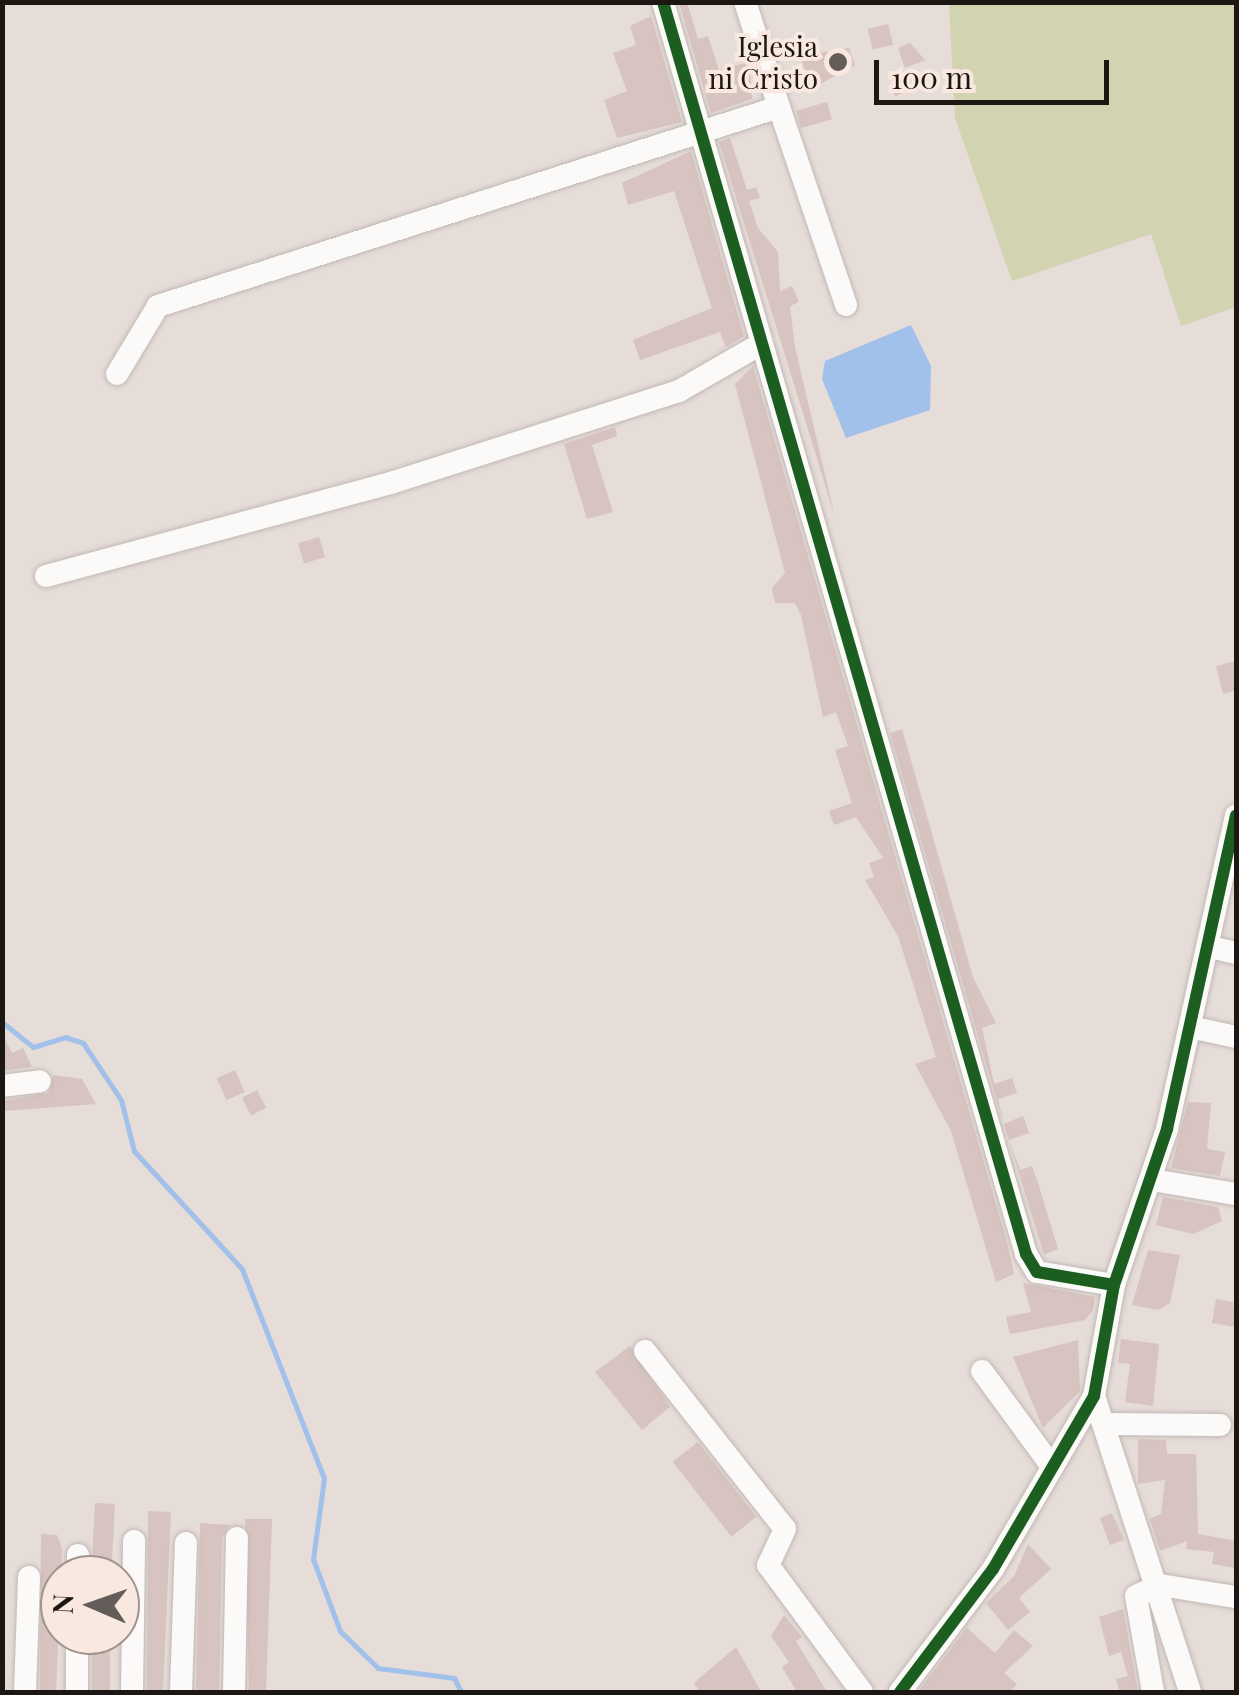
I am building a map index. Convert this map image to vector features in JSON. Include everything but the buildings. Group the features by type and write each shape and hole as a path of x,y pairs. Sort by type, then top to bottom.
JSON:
{"street":[{"path":"663,2 698,134 1026,1254 1037,1272 1114,1285"},
{"path":"745,2 846,305"},
{"path":"117,374 158,306 779,106"},
{"path":"46,576 391,482 679,390 759,344"},
{"path":"900,1692 993,1568 1050,1464 1094,1396 1114,1285 1152,1180 1236,826"},
{"path":"1210,947 1236,953"},
{"path":"1190,1027 1236,1037"},
{"path":"2,1086 40,1082"},
{"path":"1152,1180 1236,1194"},
{"path":"645,1351 785,1528 768,1565 862,1692"},
{"path":"982,1371 1050,1464"},
{"path":"1094,1396 1109,1424 1190,1692"},
{"path":"1109,1424 1220,1425"},
{"path":"234,1692 237,1538"},
{"path":"132,1692 134,1541"},
{"path":"181,1692 186,1543"},
{"path":"25,1692 29,1577"},
{"path":"1153,1692 1132,1603 1160,1584 1236,1597"},
{"path":"77,1655 77,1692"}],"green space":[{"path":"949,3 1236,3 1236,307 1181,326 1151,234 1012,281 955,118"}],"water":[{"path":"911,325 931,366 930,410 846,438 822,379 825,361"}],"waterway":[{"path":"2,1022 33,1047 65,1037 83,1043 121,1100 134,1151 242,1269 324,1478 313,1559 340,1631 378,1668 454,1678 461,1692"}],"cycle path":[{"path":"663,2 1026,1254 1037,1272 1114,1285"},
{"path":"900,1692 993,1569 1094,1396 1114,1285 1167,1129 1236,816"}],"place":[{"name":"Iglesia ni Cristo","path":"838,62"}]}
